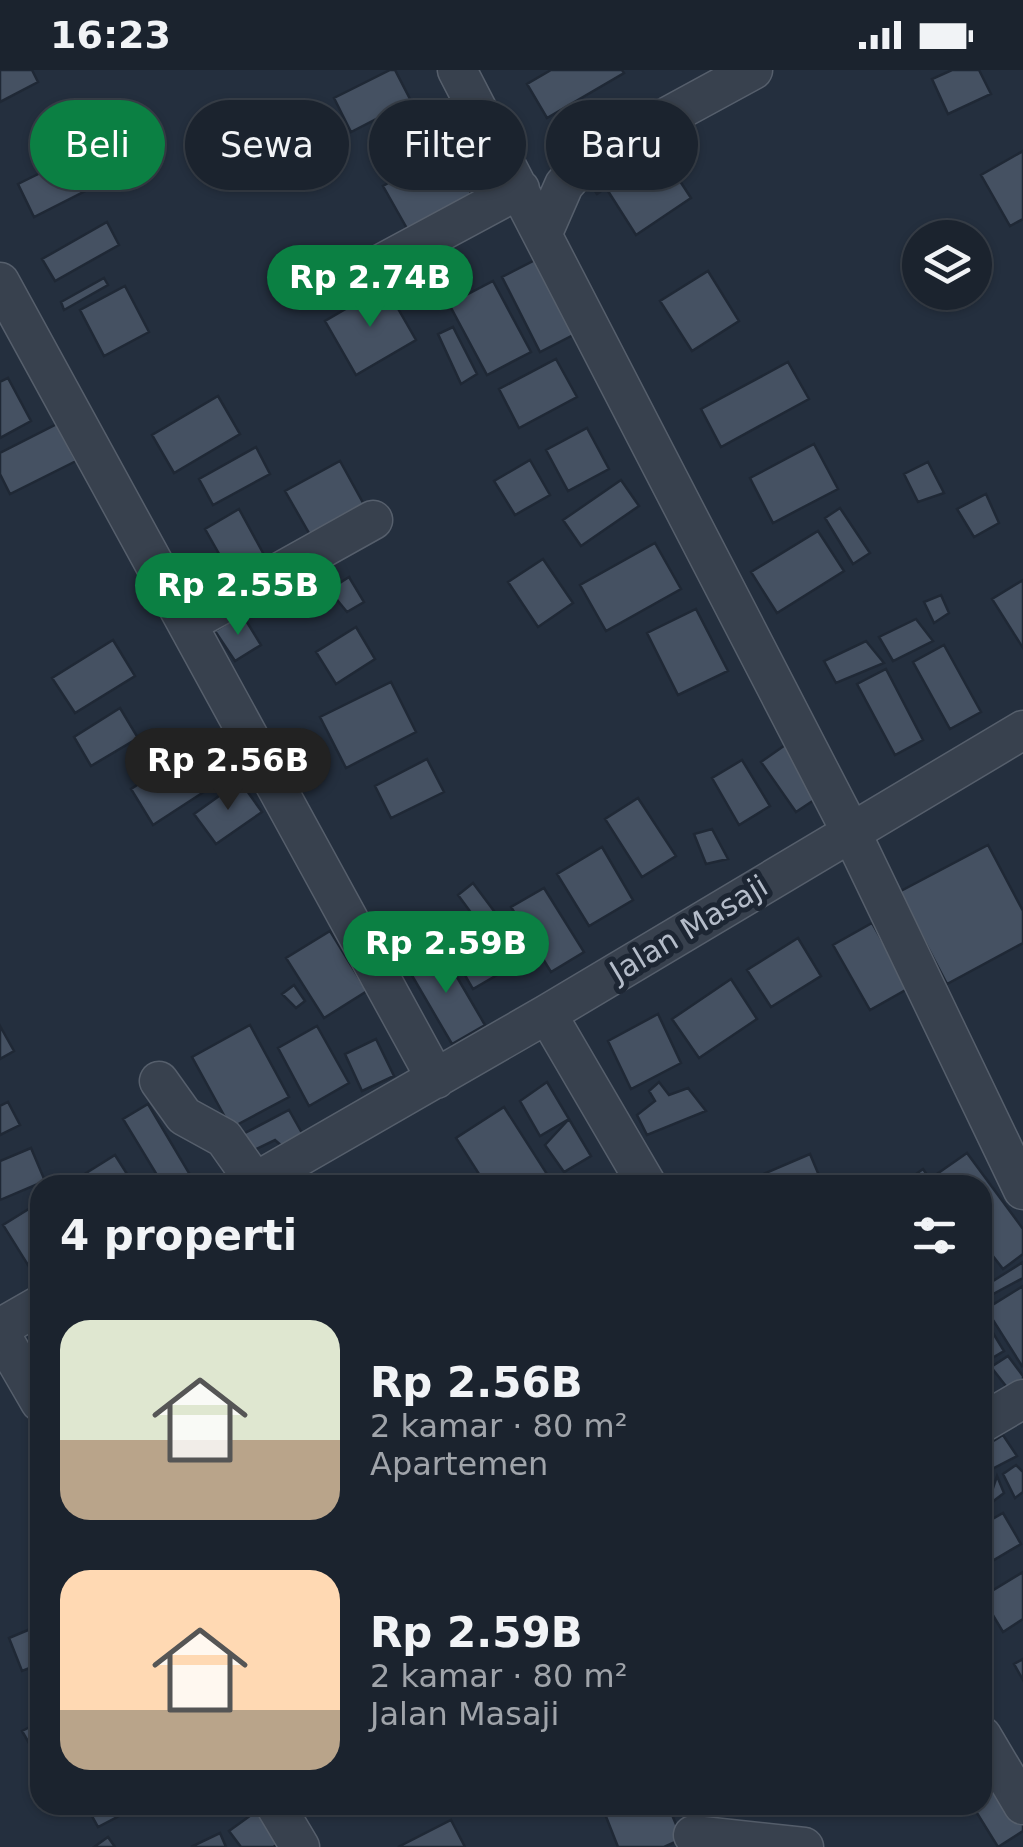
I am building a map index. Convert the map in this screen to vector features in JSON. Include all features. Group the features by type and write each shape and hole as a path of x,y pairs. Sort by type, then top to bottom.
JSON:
{"street":[{"path":"457,70 473,100"},
{"path":"543,232 564,185 584,162 753,70"},
{"path":"364,273 518,190"},
{"path":"521,190 851,832 1023,1190"},
{"path":"0,282 436,1078"},
{"path":"187,624 373,520"},
{"name":"Jalan Masaji","path":"266,1175 548,1014 1023,730"},
{"path":"548,1014 640,1175"},
{"path":"159,1081 184,1116 224,1138 247,1175"},
{"path":"23,1396 0,1331 30,1312"},
{"path":"992,1417 1023,1398"},
{"path":"992,1753 1023,1805"},
{"path":"693,1835 804,1847"}],"building":[{"path":"0,70 32,70 38,82 0,102"},
{"path":"395,70 410,100 369,100 369,123 351,132 349,100 334,98"},
{"path":"551,70 624,73 578,100 546,100 546,116 527,84"},
{"path":"952,70 979,70 991,94 948,114 932,79"},
{"path":"1023,151 1023,219 1010,226 981,175"},
{"path":"30,178 30,190 87,190 34,217 18,184"},
{"path":"385,190 469,190 472,195 409,232"},
{"path":"686,190 691,198 636,235 608,191"},
{"path":"107,222 119,245 55,281 42,259"},
{"path":"541,257 579,332 540,352 502,277"},
{"path":"708,271 739,321 692,351 660,301"},
{"path":"104,278 108,285 64,310 61,302"},
{"path":"493,281 531,352 487,375 449,304"},
{"path":"125,286 149,332 104,356 80,310"},
{"path":"385,286 416,340 356,375 325,321"},
{"path":"453,327 477,374 461,384 438,334"},
{"path":"556,359 577,397 519,428 499,389"},
{"path":"788,362 809,399 721,447 701,409"},
{"path":"8,378 31,421 0,438 0,382"},
{"path":"218,396 240,434 174,473 152,435"},
{"path":"57,424 76,461 10,494 0,474 0,453"},
{"path":"587,428 609,469 568,491 546,450"},
{"path":"814,444 838,489 773,523 750,478"},
{"path":"256,447 270,474 213,505 199,479"},
{"path":"530,460 550,495 515,515 494,481"},
{"path":"340,461 367,510 313,540 285,491"},
{"path":"928,462 944,493 918,502 904,474"},
{"path":"621,480 639,506 581,546 563,520"},
{"path":"986,494 999,523 974,537 957,509"},
{"path":"840,508 870,553 853,564 825,518"},
{"path":"239,509 269,564 235,582 205,529"},
{"path":"818,531 844,571 777,613 751,572"},
{"path":"655,543 681,589 606,631 580,585"},
{"path":"543,559 573,603 538,627 508,582"},
{"path":"349,577 364,602 347,612 329,590"},
{"path":"1023,580 1023,648 992,599"},
{"path":"941,595 949,613 934,623 924,602"},
{"path":"696,609 728,671 678,695 647,633"},
{"path":"242,614 261,645 235,661 215,631"},
{"path":"916,619 933,641 893,661 879,637"},
{"path":"356,627 375,659 336,684 316,652"},
{"path":"113,640 135,676 75,713 52,678"},
{"path":"866,641 884,663 836,683 824,661"},
{"path":"944,645 981,712 950,729 913,662"},
{"path":"886,669 923,740 895,755 857,684"},
{"path":"391,682 416,732 346,768 320,717"},
{"path":"120,708 138,738 91,766 74,737"},
{"path":"788,743 823,794 796,812 761,762"},
{"path":"193,749 216,784 153,825 131,789"},
{"path":"427,759 444,792 391,818 375,786"},
{"path":"742,760 770,806 739,825 712,778"},
{"path":"240,781 262,812 216,844 194,814"},
{"path":"638,798 676,856 642,877 605,819"},
{"path":"712,829 728,859 706,864 694,834"},
{"path":"988,845 1023,911 1023,943 947,984 899,892"},
{"path":"602,847 633,900 589,926 557,874"},
{"path":"473,883 524,951 508,963 458,895"},
{"path":"544,888 584,952 551,972 511,907"},
{"path":"463,914 497,975 473,989 438,928"},
{"path":"872,923 909,988 870,1010 833,945"},
{"path":"330,931 367,991 324,1018 286,958"},
{"path":"798,938 821,976 771,1007 747,970"},
{"path":"440,948 485,1025 452,1044 407,967"},
{"path":"731,979 757,1019 699,1058 672,1019"},
{"path":"294,985 305,1001 296,1008 282,994"},
{"path":"658,1014 681,1063 631,1089 608,1041"},
{"path":"250,1025 289,1097 231,1128 192,1057"},
{"path":"0,1026 14,1051 0,1059"},
{"path":"317,1026 349,1083 309,1106 278,1048"},
{"path":"376,1039 394,1076 362,1091 345,1054"},
{"path":"547,1082 569,1119 540,1136 520,1101"},
{"path":"659,1082 669,1095 688,1088 706,1111 647,1135 637,1115 655,1101 649,1091"},
{"path":"8,1102 20,1125 0,1135 0,1106"},
{"path":"148,1104 189,1173 157,1175 123,1119"},
{"path":"504,1107 548,1175 480,1175 456,1138"},
{"path":"289,1110 307,1142 290,1153 275,1140 252,1151 243,1134"},
{"path":"569,1119 591,1156 564,1172 545,1145"},
{"path":"31,1148 42,1175 30,1175 30,1187 0,1200 0,1161"},
{"path":"967,1153 983,1175 935,1175"},
{"path":"810,1154 819,1175 761,1175"},
{"path":"115,1155 128,1175 83,1175"},
{"path":"992,1187 1023,1229 1023,1254 1003,1269 992,1255"},
{"path":"30,1208 30,1268 3,1225"},
{"path":"1023,1262 1023,1278 992,1295 992,1282"},
{"path":"1023,1286 1022,1366 992,1318 992,1305"},
{"path":"992,1331 1004,1351 992,1358"},
{"path":"1008,1356 1023,1382 1009,1390 992,1366"},
{"path":"1003,1435 1017,1456 992,1469 992,1442"},
{"path":"1016,1465 1023,1472 1023,1492 1015,1498 1003,1474"},
{"path":"997,1476 1004,1493 992,1502"},
{"path":"1003,1513 1021,1544 992,1561 992,1519"},
{"path":"1023,1572 1023,1619 1003,1632 992,1614 992,1591"},
{"path":"30,1629 30,1668 22,1671 9,1638"},
{"path":"1023,1659 1023,1680 1014,1664"},
{"path":"30,1727 30,1745 22,1731"},
{"path":"997,1773 1023,1815 1023,1831 998,1847 978,1815 992,1815 992,1776"},
{"path":"91,1815 121,1815 98,1827"},
{"path":"251,1815 262,1815 282,1842 273,1847 241,1847 229,1831"},
{"path":"605,1815 672,1815 682,1839 664,1847 618,1847"},
{"path":"451,1820 465,1847 398,1847"},
{"path":"220,1833 226,1847 191,1847"},
{"path":"108,1837 115,1847 94,1847"}]}
